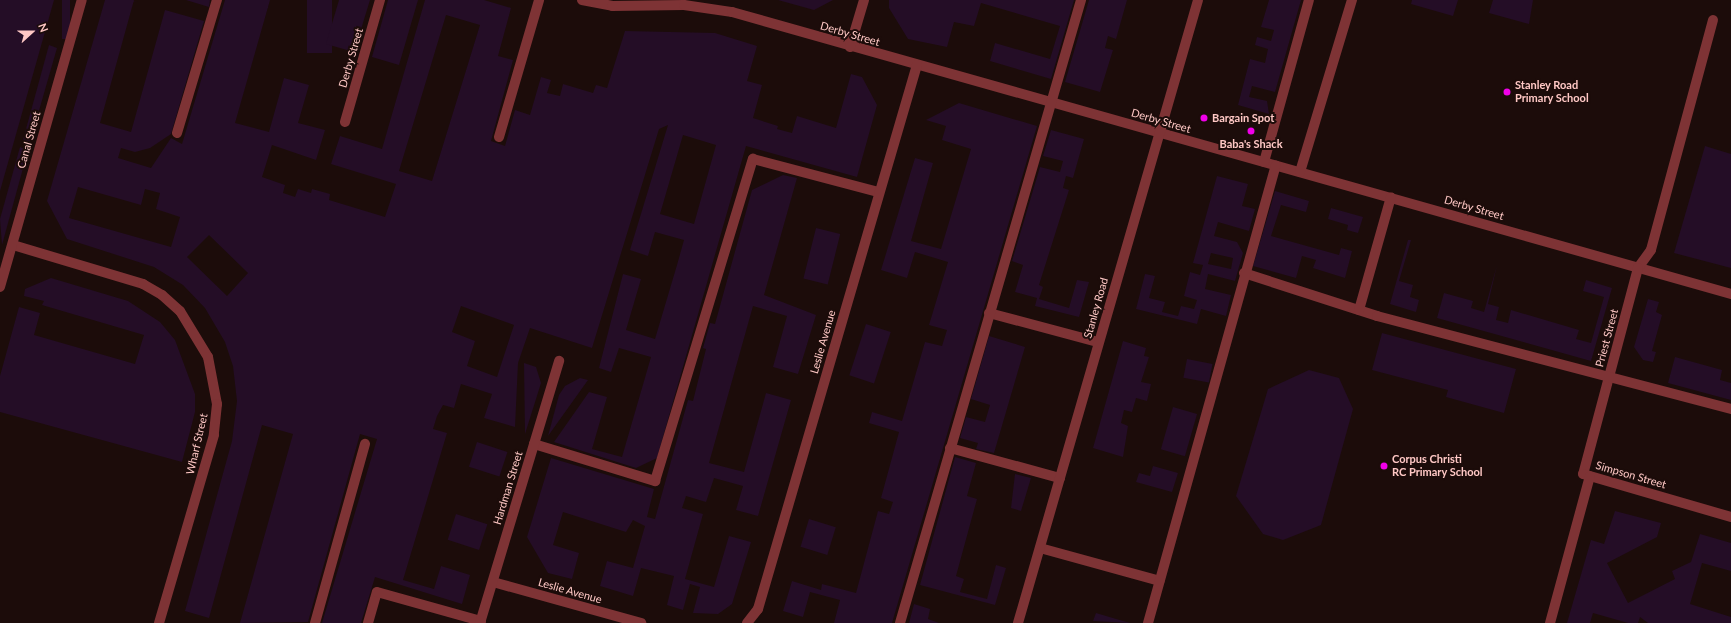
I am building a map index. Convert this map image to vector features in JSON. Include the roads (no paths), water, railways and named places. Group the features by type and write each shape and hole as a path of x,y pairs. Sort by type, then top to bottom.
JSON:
{"street":[{"name":"Canal Street","path":"0,287 82,0"},
{"path":"177,133 217,0"},
{"name":"Derby Street","path":"346,122 380,0"},
{"path":"499,137 539,0"},
{"name":"Derby Street","path":"582,0 596,2 708,6 850,47 1391,197 1731,294"},
{"path":"850,47 864,0"},
{"path":"900,623 1081,0"},
{"name":"Stanley Road","path":"1018,623 1198,0"},
{"path":"1264,162 1309,0"},
{"path":"1300,172 1352,0"},
{"path":"1638,268 1651,250 1713,20"},
{"name":"Leslie Avenue","path":"747,623 758,609 878,192 917,65"},
{"path":"534,444 655,481 753,159 878,192"},
{"path":"1148,623 1244,273 1276,166"},
{"path":"1359,310 1391,197"},
{"name":"Wharf Street","path":"13,245 143,284 162,295 180,311 208,356 217,404 214,435 159,623"},
{"name":"Priest Street","path":"1599,415 1638,268"},
{"path":"1244,273 1359,310 1731,409"},
{"path":"989,313 1098,342"},
{"name":"Hardman Street","path":"481,622 559,360"},
{"name":"Simpson Street","path":"1599,415 1583,474 1731,516"},
{"path":"315,623 365,444"},
{"path":"950,448 1060,478"},
{"path":"1550,623 1590,476"},
{"path":"1040,548 1160,581"},
{"name":"Leslie Avenue","path":"493,582 641,623"},
{"path":"368,623 378,592 481,622"}],"place":[{"name":"Stanley Road Primary School","path":"1507,92"},
{"name":"Bargain Spot","path":"1204,118"},
{"name":"Baba's Shack","path":"1251,131"},
{"name":"Corpus Christi RC Primary School","path":"1384,466"}]}
